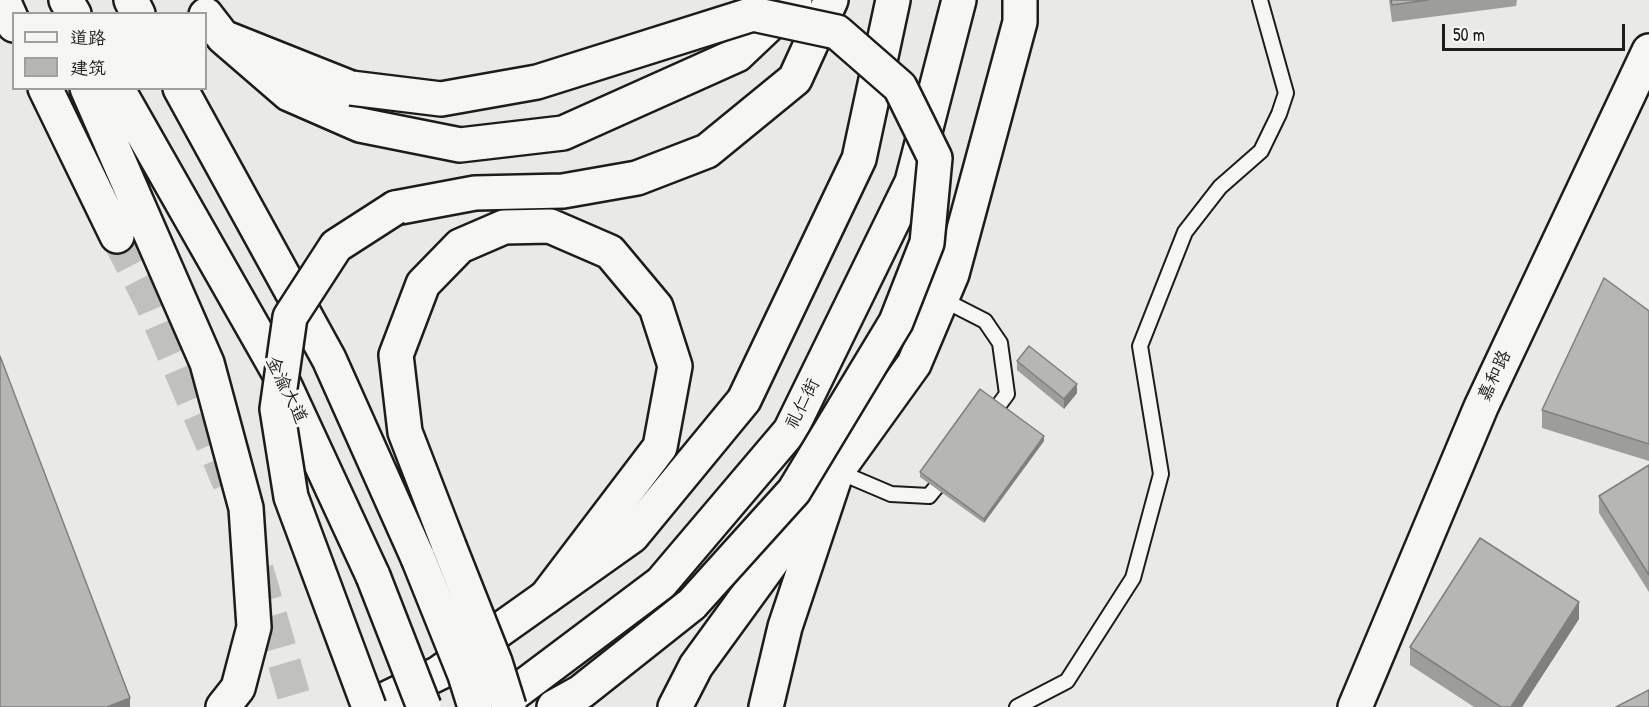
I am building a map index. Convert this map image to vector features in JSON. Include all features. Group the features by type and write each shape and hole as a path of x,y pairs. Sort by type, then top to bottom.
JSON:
{"main road":[{"path":"3,0 12,20"},
{"path":"193,0 203,12"},
{"path":"211,22 289,94 360,126 460,145 563,133 737,55 795,0"},
{"path":"831,0 795,79 707,150 638,178 563,191 475,193 395,208 336,246 290,317 277,409 291,497 369,707 440,674 632,536 744,400 859,159 894,0"},
{"name":"礼仁街","path":"496,707 661,583 790,431 912,182 959,0"},
{"path":"675,707 696,666 914,364 952,274 1020,22 1020,0"},
{"path":"211,22 351,88 441,99 537,82 753,15 837,32 900,87 935,158 927,243 896,322 794,491 692,604 581,692 555,707"},
{"name":"嘉和路","path":"1355,707 1481,407 1649,51"},
{"path":"46,90 117,236"},
{"path":"88,90 207,363 246,508 254,627 238,688 223,707"},
{"name":"金渝大道","path":"118,90 278,371 373,576 424,707"},
{"path":"181,90 329,359 418,558 465,675 475,707"},
{"path":"509,707 495,662 405,432 396,355 423,284 460,246 504,227 550,226 610,252 656,307 675,366 660,447 546,597"},
{"path":"766,707 784,627 837,471"}],"lane":[{"path":"1017,707 1067,681 1132,578 1161,474 1140,346 1185,232 1220,186 1262,151 1280,114 1286,93 1260,0"},
{"path":"941,299 985,321 1000,343 1007,394 979,431"},
{"path":"837,471 891,494 929,496 958,459"}],"building":[{"path":"1391,0 1428,0 1392,5"},
{"path":"1604,278 1649,311 1649,444 1542,410"},
{"path":"1029,346 1077,384 1064,399 1017,361"},
{"path":"0,356 130,698 107,707 0,707"},
{"path":"980,389 1044,436 984,519 920,472"},
{"path":"1649,465 1649,575 1599,496"},
{"path":"1480,538 1579,602 1511,707 1501,707 1410,647"},
{"path":"1649,690 1649,707 1616,707"}],"tunnel":[{"path":"117,236 150,300 229,483"},
{"path":"257,569 297,707"}]}
